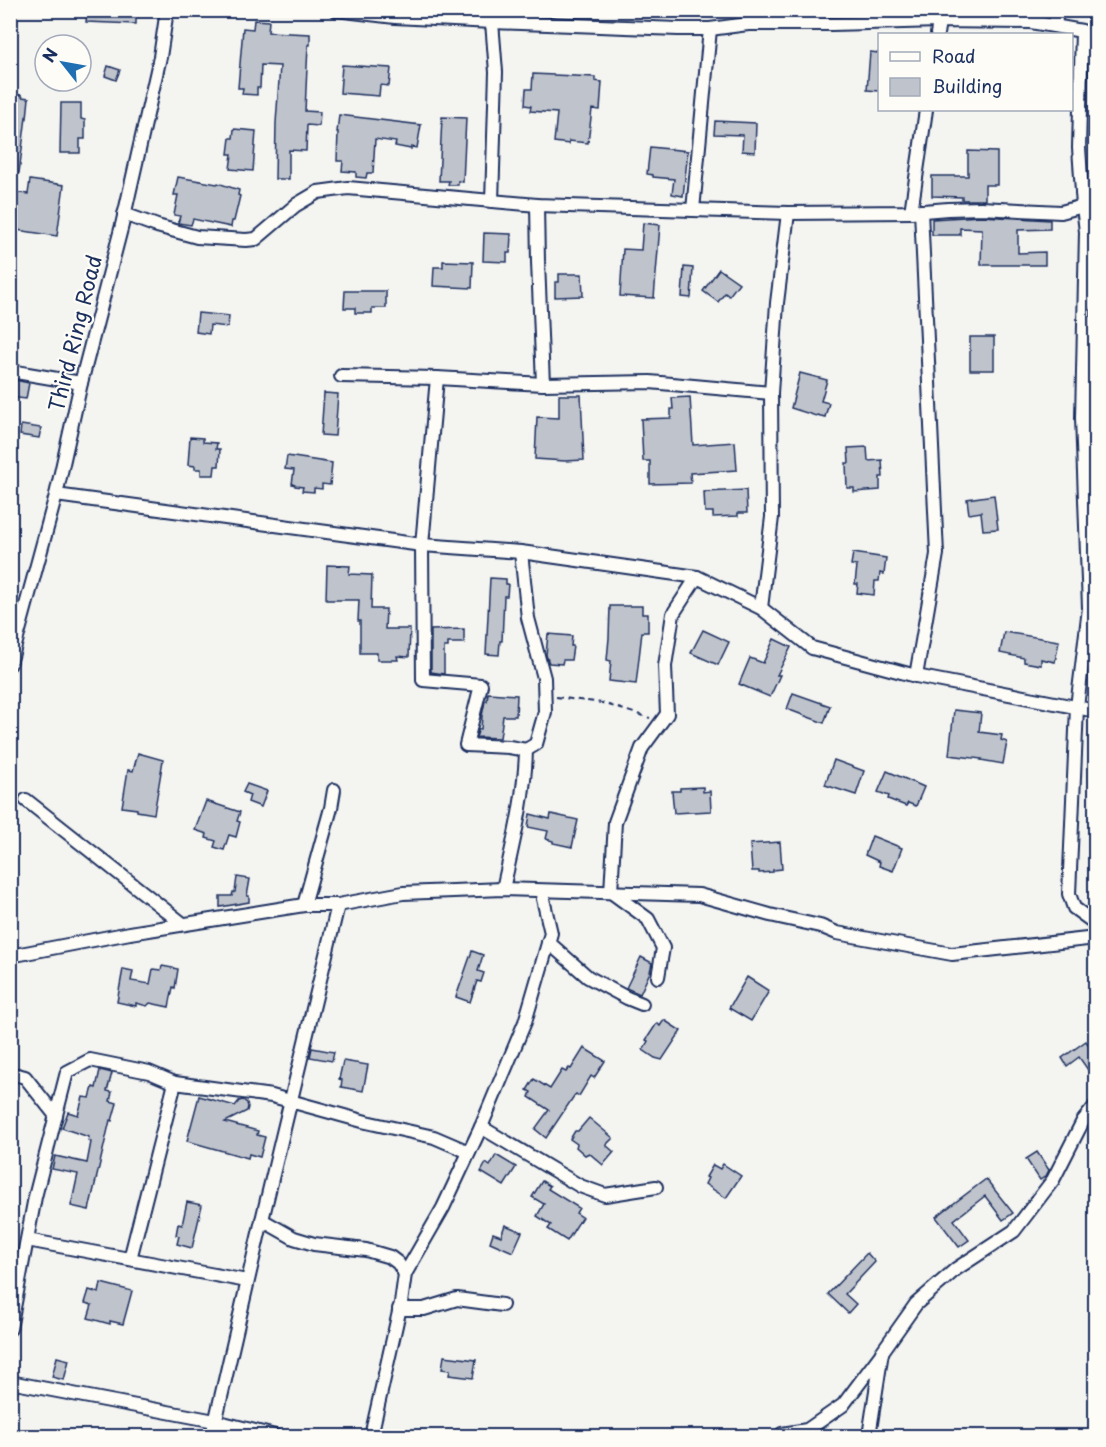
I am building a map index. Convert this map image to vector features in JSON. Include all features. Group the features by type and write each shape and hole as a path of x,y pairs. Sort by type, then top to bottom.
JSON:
{"street":[{"name":"Third Ring Road","path":"10,664 56,495 81,382 124,214 160,57 167,10"},
{"path":"1055,26 1057,10"},
{"path":"344,11 492,22 710,29 748,24 939,21 1031,22 1082,31 1095,30"},
{"path":"937,33 939,21"},
{"path":"492,22 495,72 492,201"},
{"path":"693,210 710,29"},
{"path":"1082,31 1079,148 1086,232 1082,418 1089,608 1077,707 1069,894 1074,908 1095,924"},
{"path":"916,676 937,554 916,212 926,111"},
{"path":"124,214 197,237 246,240 256,239 296,205 318,192 348,188 537,205 789,213 916,212 981,208 1060,212 1095,194"},
{"path":"537,205 543,384"},
{"path":"761,608 772,518 771,393 777,303 789,213"},
{"path":"10,371 81,382"},
{"path":"340,376 437,378 543,384 650,382 771,393"},
{"path":"437,378 422,545 423,680 481,685 466,745 526,750 536,744 545,712 544,678 528,618 521,552"},
{"path":"56,495 422,545 521,552 697,577 761,608 812,648 916,676 1095,711"},
{"path":"611,892 615,822 642,748 667,714 665,666 673,614 697,577"},
{"path":"503,889 520,812 526,750"},
{"path":"304,905 334,790"},
{"path":"26,800 183,924"},
{"path":"10,956 130,933 304,905 338,905 403,893 503,889 699,895 820,926 837,933 952,954 1095,938"},
{"path":"371,1437 405,1274 443,1208 481,1127 525,1022 551,933 543,899 545,891"},
{"path":"611,892 648,919 663,948 658,977"},
{"path":"212,1437 261,1220 338,905"},
{"path":"548,942 588,977 642,1004"},
{"path":"10,1329 35,1197 67,1072 90,1060 149,1072 175,1083 272,1096 366,1122 434,1137 469,1152"},
{"path":"10,1073 25,1077 56,1116"},
{"path":"130,1258 175,1083"},
{"path":"781,1437 782,1434 807,1430 843,1405 915,1304 956,1269 1014,1231 1053,1180 1083,1121 1095,1105"},
{"path":"481,1127 580,1186 605,1195 656,1187"},
{"path":"261,1220 294,1238 314,1244 366,1250 390,1257 398,1263 405,1274"},
{"path":"27,1240 248,1281"},
{"path":"399,1309 424,1309 457,1299 502,1305"},
{"path":"869,1437 882,1352"},
{"path":"10,1382 215,1421 274,1437"}],"path":[{"path":"545,696 602,703 650,718 667,714"}],"building":[{"path":"87,10 136,10 136,24 86,22"},
{"path":"254,20 269,21 268,32 310,34 305,111 320,112 319,126 307,125 306,151 289,150 289,179 275,179 280,66 261,65 260,88 257,88 257,95 242,94 243,88 238,88 243,28 253,29"},
{"path":"870,52 878,53 878,91 867,90"},
{"path":"342,65 391,68 389,86 380,85 379,96 340,93"},
{"path":"108,66 120,70 116,80 105,76"},
{"path":"533,74 595,77 595,81 602,82 600,110 592,109 588,143 554,142 557,113 530,111 531,106 525,105 526,89 532,89"},
{"path":"12,94 29,98 19,173 10,172 10,96"},
{"path":"61,103 81,103 81,119 85,120 85,139 80,139 80,153 60,153"},
{"path":"339,115 421,125 417,148 395,146 396,142 375,139 373,173 367,173 366,178 356,177 356,172 342,171 343,161 337,161"},
{"path":"442,117 466,118 463,182 458,181 458,185 448,185 449,181 439,181"},
{"path":"715,121 756,123 755,152 742,151 743,135 714,134"},
{"path":"234,129 256,131 253,171 230,169 232,154 228,154"},
{"path":"650,147 688,151 683,196 672,194 674,179 653,177 647,174"},
{"path":"968,151 997,152 997,185 985,185 985,200 932,196 932,176 968,176"},
{"path":"178,177 218,183 239,190 238,195 240,196 231,227 193,219 191,225 178,223 180,216 174,215 178,195 174,195"},
{"path":"30,180 64,185 57,236 10,229 10,192 28,194"},
{"path":"981,216 1050,220 1050,229 1018,230 1018,253 1045,252 1045,265 981,265 982,229 960,228 960,235 932,235 932,219"},
{"path":"643,223 660,225 654,298 620,296 623,249 641,250"},
{"path":"484,233 511,234 507,262 483,261"},
{"path":"443,261 473,262 472,288 433,286 434,267 443,267"},
{"path":"684,267 693,268 691,298 682,297"},
{"path":"719,269 739,283 729,296 725,293 718,302 703,291"},
{"path":"559,274 582,274 583,296 555,297 555,282 559,282"},
{"path":"345,291 386,291 386,308 372,308 372,313 355,313 355,308 344,308"},
{"path":"198,313 229,316 228,327 210,325 209,334 196,332"},
{"path":"970,337 994,337 994,370 970,370"},
{"path":"800,373 827,380 821,401 829,403 825,417 791,408"},
{"path":"10,379 29,383 26,399 10,397"},
{"path":"324,393 338,394 335,436 321,435"},
{"path":"559,395 581,395 584,460 535,459 537,417 559,418"},
{"path":"690,397 693,445 735,442 737,470 690,473 691,483 650,484 650,461 643,461 641,419 671,418 672,398"},
{"path":"21,425 41,428 39,438 20,435"},
{"path":"190,437 203,438 203,442 217,443 216,449 220,449 219,466 215,466 214,475 201,475 201,469 188,465"},
{"path":"867,447 868,461 882,460 883,477 880,477 880,490 854,492 854,488 847,488 848,448"},
{"path":"287,456 332,463 330,485 322,484 322,489 314,488 314,492 302,491 303,487 292,484 294,470 285,469"},
{"path":"746,490 747,513 738,513 738,516 713,517 713,512 705,512 704,492"},
{"path":"994,495 998,529 983,530 981,512 969,514 967,499"},
{"path":"853,553 886,558 884,574 880,573 879,581 875,581 874,595 857,593 858,584 855,584 857,566 851,565"},
{"path":"327,565 350,566 349,574 372,575 371,609 386,609 385,629 410,629 409,657 397,656 398,660 377,660 377,653 360,653 359,600 326,600"},
{"path":"490,578 506,579 506,584 508,584 507,596 504,596 502,641 500,641 499,655 486,654"},
{"path":"610,606 642,606 642,614 648,614 648,632 642,632 636,684 609,681 611,661 607,660"},
{"path":"464,629 464,643 448,643 448,647 444,647 444,674 431,672 431,630"},
{"path":"703,630 729,642 718,665 691,653"},
{"path":"1004,632 1059,641 1055,662 1041,659 1041,665 1024,662 1024,658 1000,653"},
{"path":"548,634 572,636 571,660 563,660 562,664 549,663 546,655"},
{"path":"774,639 791,647 777,675 780,675 770,697 739,684 750,658 763,663"},
{"path":"488,693 517,695 516,716 503,716 500,738 476,737 481,729"},
{"path":"793,693 830,706 824,723 787,709"},
{"path":"954,710 981,713 979,732 1002,735 1001,740 1007,742 1003,764 949,755"},
{"path":"138,753 163,760 154,814 122,807 128,770 133,771"},
{"path":"834,760 864,771 856,795 825,785"},
{"path":"887,771 924,787 916,806 908,803 906,806 878,792"},
{"path":"247,784 267,791 261,807 248,802 250,795 243,792"},
{"path":"703,787 703,792 710,791 711,811 674,813 672,791 680,791 680,788"},
{"path":"206,801 240,812 236,837 229,835 224,850 214,847 216,841 206,838 207,834 195,830"},
{"path":"530,814 550,819 551,814 578,820 572,847 546,839 548,831 528,827"},
{"path":"872,836 902,848 893,871 879,866 880,862 865,855"},
{"path":"780,842 782,869 759,873 759,871 752,871 750,844"},
{"path":"237,877 250,879 247,896 249,896 249,902 220,907 220,896 232,896 235,892"},
{"path":"472,951 483,955 478,971 484,973 481,982 477,981 470,1002 456,997"},
{"path":"641,957 652,963 640,994 626,988"},
{"path":"162,966 178,969 169,1007 150,1003 147,1006 136,1003 136,1006 117,1002 123,969 133,971 131,981 150,984 153,969 161,970"},
{"path":"747,977 769,991 751,1021 729,1008"},
{"path":"664,1020 681,1031 662,1060 643,1050 648,1041 646,1040 657,1023 660,1026"},
{"path":"1086,1041 1095,1054 1095,1064 1088,1070 1079,1057 1067,1066 1062,1058"},
{"path":"312,1048 334,1052 332,1061 310,1057"},
{"path":"584,1048 605,1061 594,1078 591,1076 579,1096 576,1094 574,1096 546,1138 535,1129 549,1110 529,1097 531,1092 527,1090 534,1079 550,1089 562,1070 566,1072 569,1068 571,1069"},
{"path":"343,1061 368,1065 363,1091 341,1087 342,1080 339,1079"},
{"path":"100,1070 112,1073 107,1091 112,1092 110,1101 117,1103 112,1121 110,1120 89,1210 71,1206 78,1174 52,1169 55,1156 87,1163 91,1142 88,1141 89,1137 62,1128 68,1112 78,1115 83,1097 90,1098 93,1087 96,1088"},
{"path":"199,1096 235,1106 243,1100 247,1103 247,1111 225,1122 258,1131 257,1135 265,1137 260,1157 249,1154 248,1158 187,1141"},
{"path":"589,1118 613,1138 606,1145 614,1152 603,1165 589,1153 585,1155 570,1139"},
{"path":"1037,1152 1049,1170 1040,1180 1026,1159"},
{"path":"496,1155 516,1167 504,1186 481,1172 486,1163 490,1166"},
{"path":"723,1164 741,1176 726,1198 705,1184 713,1165 720,1169"},
{"path":"986,1179 1013,1213 1003,1220 985,1196 954,1220 969,1240 959,1247 936,1217"},
{"path":"542,1181 550,1186 548,1189 579,1208 576,1213 582,1217 567,1241 548,1229 551,1225 537,1216 544,1204 532,1197"},
{"path":"187,1202 202,1205 192,1248 177,1244 179,1236 176,1235 178,1224 182,1225"},
{"path":"505,1225 522,1232 513,1252 490,1242 493,1233 501,1236"},
{"path":"867,1253 875,1262 845,1294 856,1304 848,1313 828,1294"},
{"path":"101,1283 132,1291 123,1324 110,1321 110,1324 88,1318 92,1305 85,1303 89,1290 99,1293"},
{"path":"444,1356 476,1360 473,1378 449,1375 450,1370 442,1369"},
{"path":"57,1357 69,1360 64,1380 52,1377"}]}
